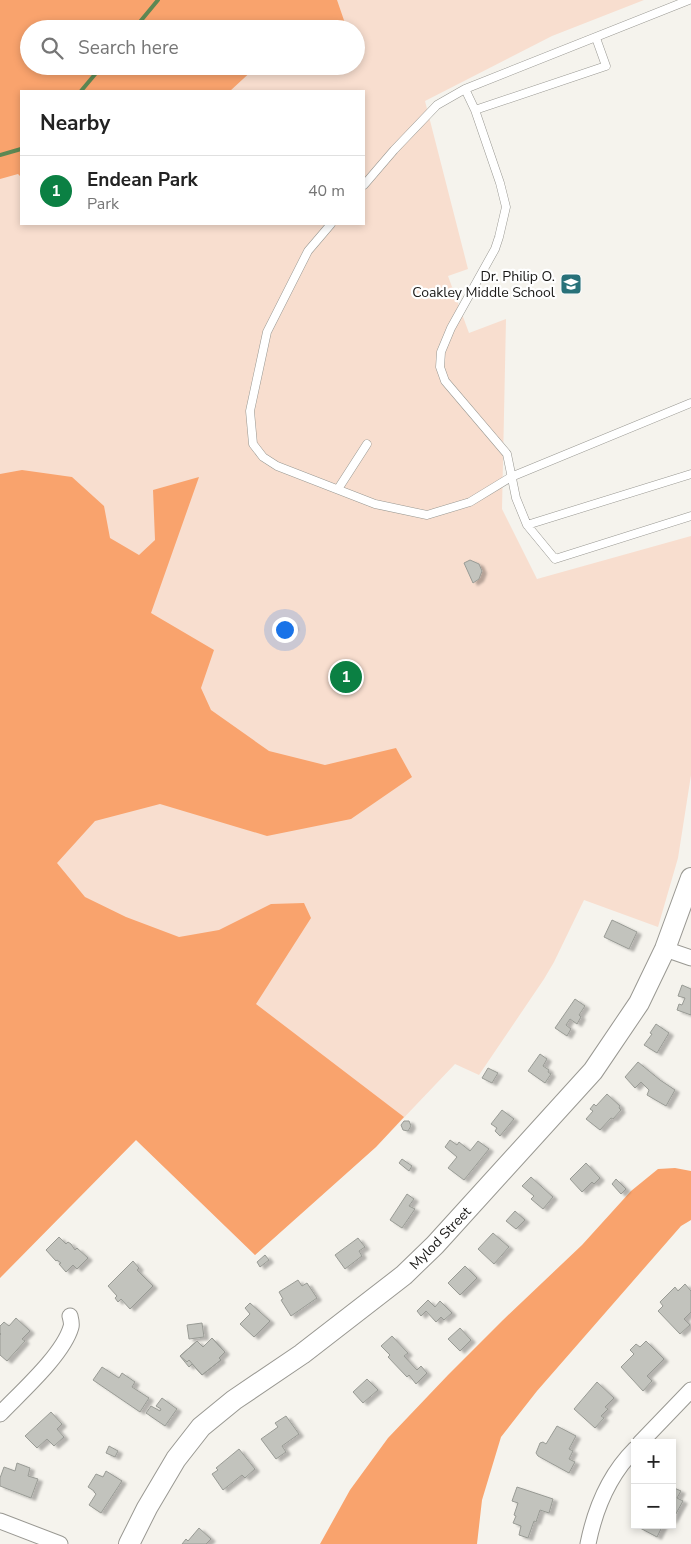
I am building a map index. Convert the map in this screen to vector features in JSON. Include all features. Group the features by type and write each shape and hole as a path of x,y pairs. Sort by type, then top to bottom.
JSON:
{"street":[{"name":"Mylod Street","path":"129,1544 147,1508 176,1459 201,1427 234,1400 302,1354 404,1275 435,1245 593,1071 639,1004 665,949 691,878"},
{"path":"665,949 691,958"},
{"path":"0,1414 56,1355 66,1340 72,1325 70,1316"},
{"path":"644,1439 691,1390"},
{"path":"588,1544 595,1515 602,1498 620,1467 631,1454"},
{"path":"0,1521 60,1544"}],"lane":[{"path":"365,184 437,105 465,89 689,0"},
{"path":"475,110 606,66 596,38"},
{"path":"465,89 475,110 500,183 506,207 495,248 451,328 441,352 440,367 445,381 507,454 516,498 527,525 555,559 691,516"},
{"path":"330,225 308,251 267,332 250,411 252,444 263,457 278,466 375,504 427,515 470,502 511,477 691,403"},
{"path":"338,489 367,444"},
{"path":"527,525 691,474"}],"shaded area":[{"path":"0,0 644,0 552,36 425,101 468,269 448,276 469,333 506,319 502,509 537,579 691,536 691,775 678,858 658,927 584,900 544,979 479,1075 455,1064 376,1147 255,1255 136,1140 0,1278"},
{"path":"0,0 337,0 344,20 20,20 20,75 247,75 231,90 20,90 20,176 18,174 0,179"},
{"path":"22,470 72,477 104,506 110,538 139,555 155,540 153,490 199,477 151,613 214,650 201,688 211,710 269,751 325,765 396,748 412,777 351,819 267,836 160,804 95,821 57,863 85,897 126,917 179,937 219,930 271,904 304,903 311,918 256,1004 404,1117 376,1147 255,1255 136,1140 0,1278 0,474"},
{"path":"675,1168 691,1171 691,1220 681,1226 537,1391 501,1437 482,1500 477,1544 320,1544 350,1490 388,1438 503,1320 582,1245 631,1191 658,1169"}],"building":[{"path":"470,560 479,564 482,571 479,579 473,583 464,563"},
{"path":"291,623 294,627 279,638 276,634"},
{"path":"612,920 637,932 629,949 604,937"},
{"path":"682,985 691,989 691,1015 677,1010 679,1004 682,1005 685,998 678,996"},
{"path":"575,999 585,1006 579,1015 581,1017 577,1024 570,1019 566,1025 571,1029 567,1036 555,1028"},
{"path":"656,1024 669,1033 657,1053 644,1045"},
{"path":"540,1054 547,1059 543,1066 551,1074 545,1083 528,1071"},
{"path":"638,1062 675,1090 666,1106 647,1095 649,1090 641,1082 635,1088 625,1077"},
{"path":"488,1068 498,1073 492,1083 482,1078"},
{"path":"607,1094 620,1106 621,1110 600,1130 586,1119 593,1111 590,1109 594,1104 596,1106"},
{"path":"502,1110 514,1119 500,1136 495,1131 497,1128 491,1124"},
{"path":"404,1121 409,1121 411,1126 408,1131 403,1130 401,1125"},
{"path":"450,1140 457,1145 459,1142 470,1151 478,1141 489,1149 464,1180 448,1168 457,1157 445,1147"},
{"path":"402,1159 412,1166 409,1171 399,1163"},
{"path":"586,1163 600,1178 594,1184 592,1182 582,1192 570,1179"},
{"path":"531,1177 553,1197 543,1209 531,1199 534,1196 522,1186"},
{"path":"616,1179 626,1189 621,1194 612,1184"},
{"path":"407,1194 414,1199 409,1206 415,1209 402,1228 390,1220"},
{"path":"515,1211 525,1220 516,1229 506,1221"},
{"path":"493,1233 509,1247 494,1264 478,1249"},
{"path":"59,1237 66,1244 68,1242 71,1244 75,1250 77,1248 88,1258 77,1269 73,1265 66,1272 59,1264 61,1263 56,1261 46,1250"},
{"path":"358,1238 365,1247 359,1251 362,1256 345,1269 335,1255"},
{"path":"265,1255 269,1260 260,1267 257,1262"},
{"path":"133,1261 139,1268 137,1270 153,1286 130,1309 121,1299 118,1302 115,1298 117,1296 108,1286"},
{"path":"465,1266 477,1278 460,1295 448,1283"},
{"path":"298,1280 302,1286 307,1283 317,1298 291,1316 281,1300 283,1299 279,1292"},
{"path":"685,1284 691,1291 691,1312 684,1319 690,1325 680,1334 658,1311 663,1306 660,1302 675,1287 678,1291"},
{"path":"428,1300 435,1307 440,1301 452,1313 444,1320 441,1317 436,1322 426,1311 421,1316 417,1311"},
{"path":"250,1303 270,1321 254,1337 240,1324 250,1314 245,1308"},
{"path":"16,1318 30,1331 22,1339 25,1341 7,1361 0,1355 0,1326 4,1322 9,1326"},
{"path":"202,1323 204,1337 189,1339 187,1325"},
{"path":"460,1328 471,1340 460,1351 448,1339"},
{"path":"392,1336 408,1353 404,1356 417,1370 421,1366 427,1373 416,1384 409,1375 407,1377 388,1357 390,1355 381,1346"},
{"path":"212,1338 225,1352 219,1358 221,1360 202,1375 189,1360 187,1362 180,1356 197,1341 203,1347"},
{"path":"212,1338 225,1352 219,1358 221,1360 202,1375 192,1364 189,1367 180,1356 197,1341 203,1347"},
{"path":"646,1341 664,1359 647,1376 652,1381 643,1391 621,1367 634,1354 630,1350 636,1344 640,1347"},
{"path":"102,1367 119,1378 122,1373 135,1382 132,1387 149,1398 140,1412 93,1380"},
{"path":"367,1379 378,1390 363,1403 353,1392"},
{"path":"597,1382 614,1398 605,1407 608,1409 601,1416 604,1418 595,1428 574,1409"},
{"path":"162,1398 177,1409 165,1426 146,1413 151,1406 160,1411 161,1409 156,1406"},
{"path":"51,1412 62,1424 57,1429 64,1437 54,1446 47,1439 37,1448 25,1436"},
{"path":"286,1416 299,1434 282,1446 286,1452 276,1459 261,1439 278,1427 275,1423"},
{"path":"557,1426 576,1436 569,1449 573,1451 569,1459 575,1462 569,1473 538,1456 536,1453 540,1443 546,1444"},
{"path":"109,1446 118,1451 115,1457 106,1453"},
{"path":"239,1449 255,1469 245,1478 242,1475 223,1490 212,1474 218,1470 216,1468"},
{"path":"17,1463 30,1468 28,1476 38,1479 31,1498 0,1486 0,1478 4,1467 15,1471"},
{"path":"106,1471 122,1481 101,1513 89,1505 96,1494 88,1487 96,1474 103,1477"},
{"path":"517,1487 553,1499 549,1513 540,1510 528,1538 519,1535 521,1526 513,1523 518,1503 512,1501"},
{"path":"676,1489 681,1491 677,1498 683,1501 676,1514"},
{"path":"199,1528 211,1539 206,1544 182,1544 186,1539 188,1541"},
{"path":"642,1529 661,1529 657,1537"}],"waterway":[{"path":"141,20 158,0"},
{"path":"82,90 94,75"},
{"path":"0,155 20,149"}],"place":[{"name":"Dr. Philip O. Coakley Middle School","path":"571,284"},
{"name":"Endean Park","path":"346,677"}]}
